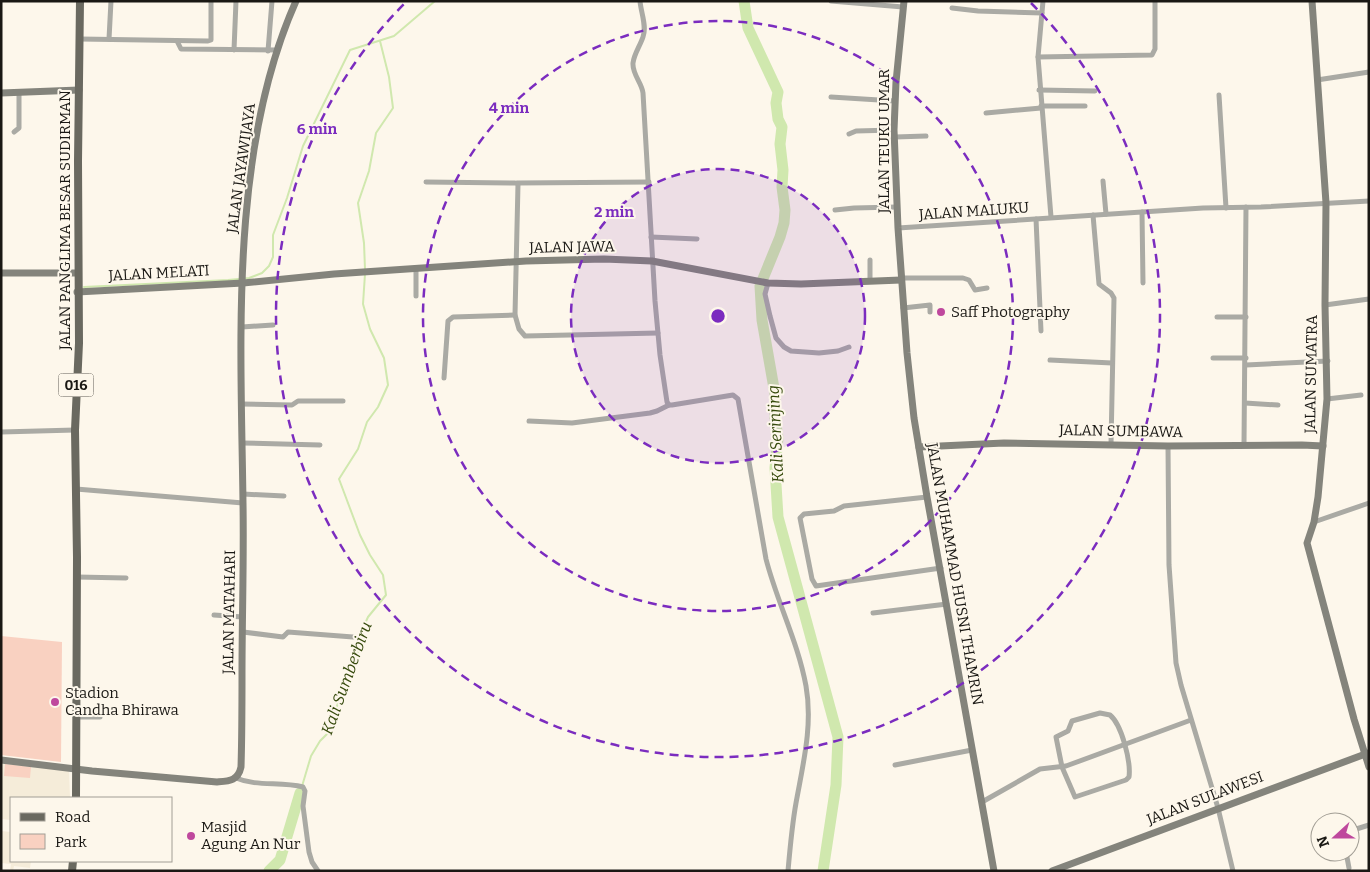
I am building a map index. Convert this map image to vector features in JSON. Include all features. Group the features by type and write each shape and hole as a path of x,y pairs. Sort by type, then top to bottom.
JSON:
{"main road":[{"name":"JALAN PANGLIMA BESAR SUDIRMAN","path":"76,769 77,577 75,430 78,342 80,1"},
{"name":"016","path":"76,769 76,797"}],"street":[{"path":"109,40 111,1"},
{"path":"80,39 208,41 211,40 211,1"},
{"path":"234,50 236,1"},
{"path":"268,51 272,1"},
{"name":"JALAN JAYAWIJAYA","path":"243,279 249,190 260,115 276,50 296,1"},
{"path":"640,1 644,33 635,54 633,66 643,88 652,260 664,385 669,405"},
{"path":"831,1 903,4"},
{"path":"1043,1 1038,57 1039,90 1051,217"},
{"path":"1038,57 1152,55 1155,50 1156,1"},
{"name":"JALAN SUMATRA","path":"1312,1 1326,203 1325,305 1328,361 1323,446 1314,522 1308,537 1308,549 1367,754 1369,767"},
{"name":"JALAN TEUKU UMAR","path":"901,279 894,134 903,4"},
{"path":"952,8 978,11 1042,13"},
{"path":"177,41 181,49 276,50"},
{"path":"1317,80 1369,72"},
{"path":"1,93 79,90"},
{"path":"1039,90 1095,91"},
{"path":"14,132 19,128 19,92"},
{"path":"1219,95 1226,208"},
{"path":"831,97 895,101"},
{"path":"986,114 1041,107 1085,106"},
{"path":"849,134 856,131 926,136"},
{"path":"1103,181 1106,214"},
{"path":"426,182 649,182"},
{"path":"517,183 515,315 521,332 528,337 658,333"},
{"name":"JALAN MALUKU","path":"898,228 1051,217 1369,201"},
{"path":"835,210 897,207"},
{"path":"1244,445 1246,208"},
{"path":"1142,212 1143,283"},
{"path":"1093,215 1099,284 1114,296 1112,444"},
{"path":"1036,219 1041,331"},
{"path":"651,237 697,239"},
{"name":"JALAN JAWA","path":"243,279 365,273 517,262 604,259 652,260 767,283 801,284 901,279"},
{"path":"870,260 870,281"},
{"path":"416,268 416,296"},
{"path":"1,273 78,273"},
{"path":"901,279 963,278 969,280 975,290 987,288"},
{"name":"JALAN MELATI","path":"77,292 243,279"},
{"name":"JALAN MATAHARI","path":"236,778 241,767 243,632 244,503 241,404 243,279"},
{"name":"JALAN MUHAMMAD HUSNI THAMRIN","path":"901,279 908,362 919,447 994,871"},
{"path":"767,283 765,294 770,316 776,338 784,347 794,351 801,350 819,353 838,351 849,347"},
{"path":"1325,305 1369,299"},
{"path":"903,308 930,305 930,312"},
{"path":"444,378 448,320 453,318 515,315"},
{"path":"1217,317 1246,317"},
{"path":"242,327 273,325"},
{"path":"1214,358 1246,358"},
{"path":"1050,360 1112,363"},
{"path":"1246,365 1328,361"},
{"path":"530,421 572,423 657,411 669,405 733,395 738,399 768,566 802,668 806,688 809,728 794,819 788,871"},
{"path":"1327,399 1361,395"},
{"path":"241,404 292,405 296,402 343,401"},
{"path":"1245,403 1278,405"},
{"path":"1,432 75,430"},
{"path":"242,443 320,445"},
{"name":"JALAN SUMBAWA","path":"919,447 1004,443 1323,446"},
{"path":"1168,446 1169,565 1173,633 1181,685 1218,808 1233,871"},
{"path":"76,489 244,503"},
{"path":"243,494 284,496"},
{"path":"927,497 844,506 834,511 804,514 800,518 813,583 816,586 940,568"},
{"path":"1314,522 1369,503"},
{"path":"77,577 126,578"},
{"path":"873,613 947,604"},
{"path":"214,615 243,617"},
{"path":"243,632 283,637 288,632 353,637"},
{"path":"1107,713 1114,717 1125,744 1130,765 1129,777 1126,780 1075,797 1062,767 1056,737 1068,731 1072,721 1095,714 1107,713"},
{"path":"76,718 100,717"},
{"path":"982,802 1040,769 1062,767 1191,720"},
{"path":"895,765 972,750"},
{"name":"JALAN SULAWESI","path":"1052,871 1367,754"},
{"path":"1,760 217,782 236,778 247,782 279,783 302,787 305,791 303,806 309,852 312,862 318,871"},
{"path":"1348,862 1349,868"}],"shaded area":[{"path":"1,762 69,769 70,797 10,797 10,820 1,819"},
{"path":"1,831 10,832 10,862 31,862 30,868 14,866 13,871 10,871 11,864 1,863"}],"green space":[{"path":"1,636 62,642 61,762 1,755"},
{"path":"5,764 31,767 30,778 4,776"}],"waterway":[{"path":"84,287 228,280 249,278 262,273 269,266 273,257 273,235 303,146 350,50 394,36 435,1"},
{"name":"Kali Serinjing","path":"744,1 748,28 778,92 776,103 778,119 782,127 780,144 783,170 784,223 760,286 762,320 775,394 775,418 778,438 775,468 778,517 838,737 836,785 823,871"},
{"name":"Kali Sumberbiru","path":"365,269 364,243 358,203 369,171 376,133 393,108 389,77 380,41"},
{"name":"Kali Sumberbiru","path":"300,793 311,756 320,741 329,732 350,664 358,652 359,637 368,617 386,595 383,575 360,535 339,479 358,449 367,422 378,407 388,385 384,358 370,329 363,304 365,274"},
{"name":"Kali Sumberbiru","path":"269,871 280,860 300,793"}],"place":[{"name":"Saff Photography","path":"941,312"},
{"name":"Stadion Candha Bhirawa","path":"55,702"},
{"name":"Masjid Agung An Nur","path":"191,836"}]}
